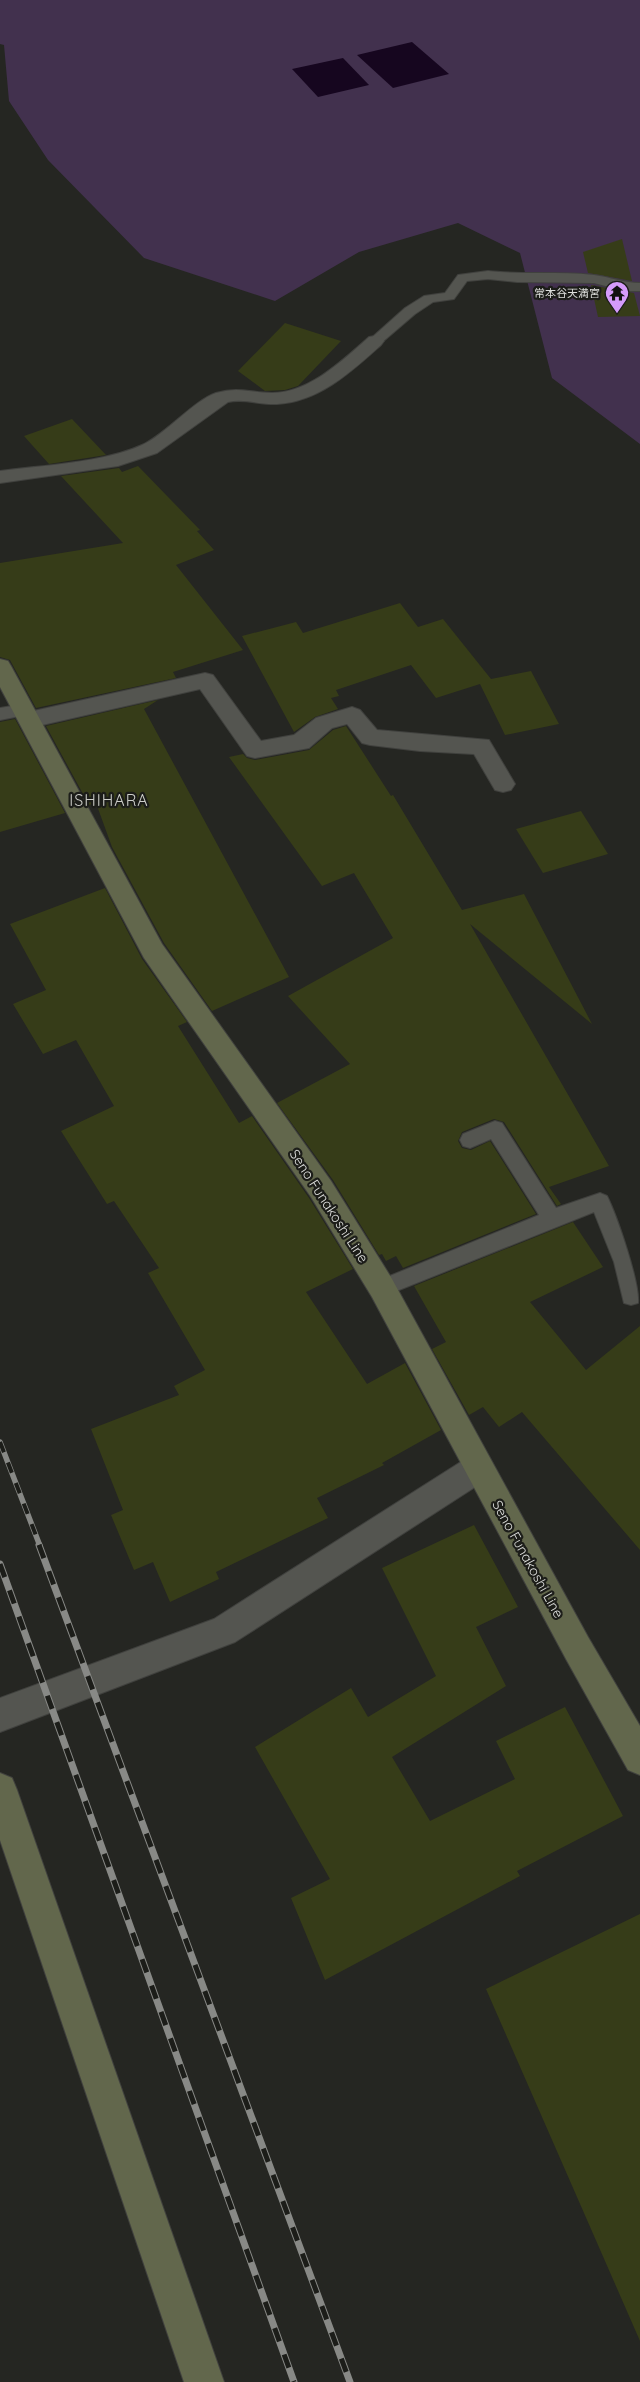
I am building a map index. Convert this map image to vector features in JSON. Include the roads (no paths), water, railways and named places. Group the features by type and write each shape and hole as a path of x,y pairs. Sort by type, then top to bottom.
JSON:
{"main road":[{"name":"Seno Funakoshi Line","path":"0,666 17,715 153,951 321,1189 382,1288 413,1342 478,1468 640,1758"},
{"path":"0,1790 204,2382"}],"street":[{"path":"0,477 118,460 150,449 221,398 238,394 270,399 289,398 337,375 375,341"},
{"path":"17,715 206,680 255,750 301,742 324,723 352,715 370,737 420,743 482,746 503,784"},
{"path":"0,1715 49,1695 148,1661 224,1630 478,1468"}],"lane":[{"path":"375,341 410,311 429,299 449,296 463,278 488,275 518,278 594,279 625,287 640,287"},
{"path":"470,1140 495,1128 552,1219"},
{"path":"382,1288 552,1219 600,1202 624,1262 631,1296"}],"railway":[{"path":"0,1442 40,1546"},
{"path":"39,1545 350,2382"},
{"path":"0,1564 294,2382"}],"place":[{"name":"常本谷天満宮","path":"617,314"}],"district":[{"name":"ISHIHARA","path":"109,800"}]}
